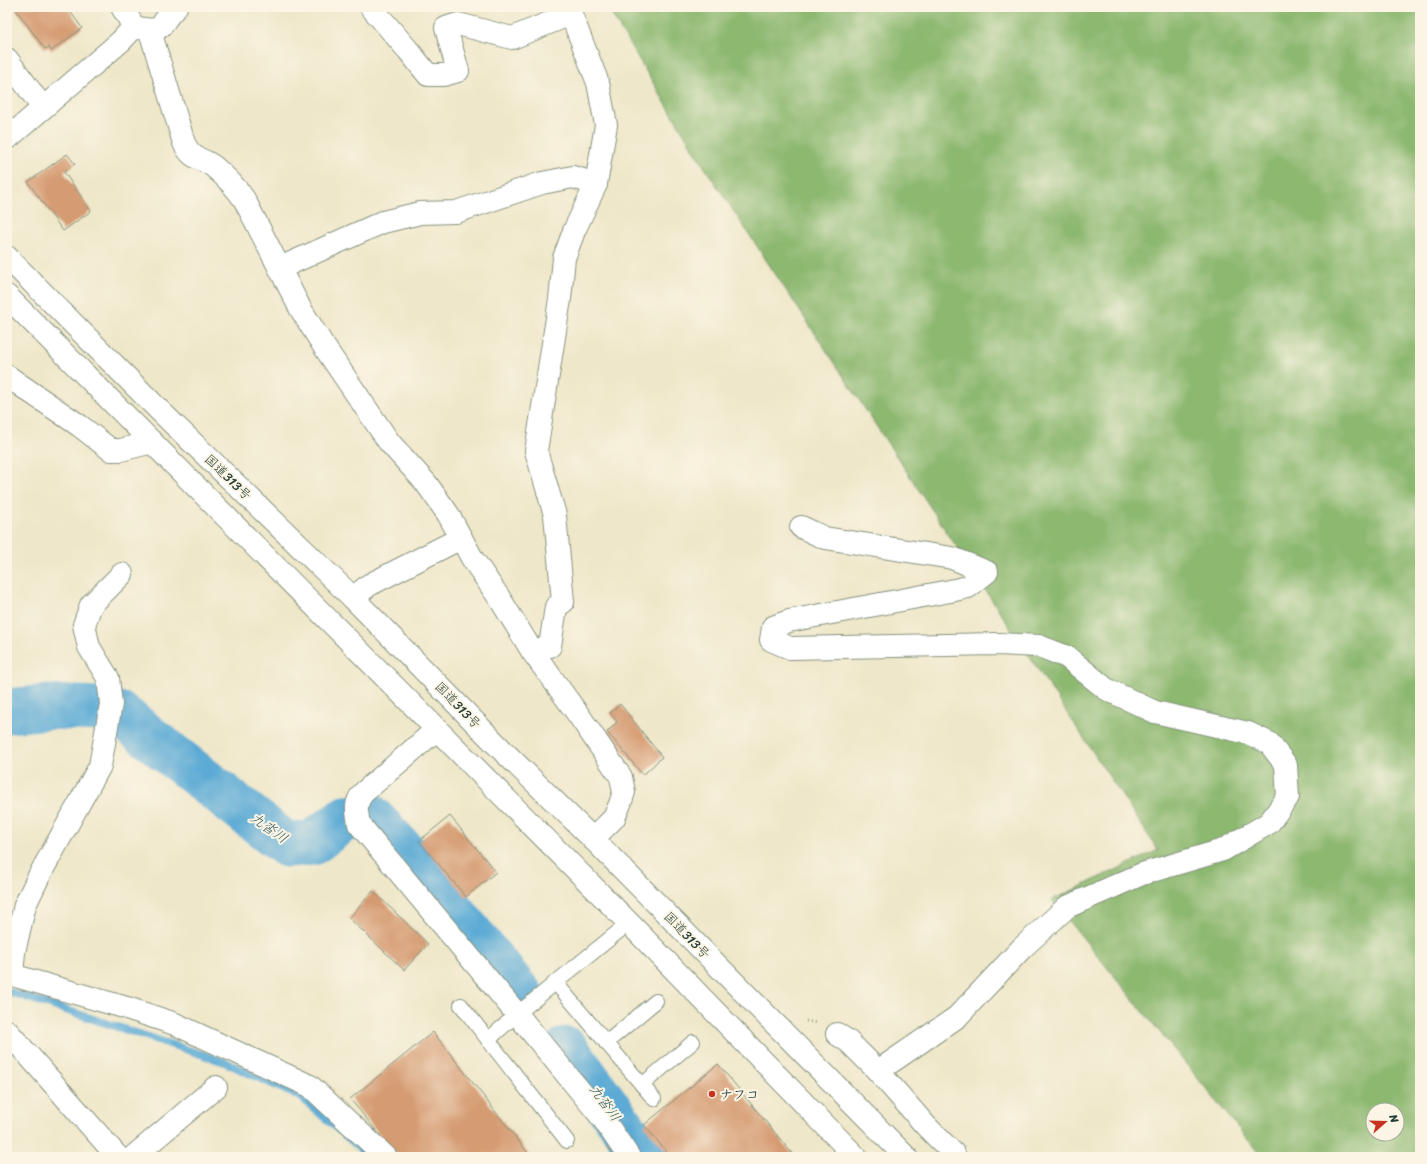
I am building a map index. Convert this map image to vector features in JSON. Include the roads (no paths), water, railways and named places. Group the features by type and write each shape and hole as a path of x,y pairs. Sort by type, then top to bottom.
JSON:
{"main road":[{"path":"122,7 142,29 189,153 210,165 234,185 244,199 300,308 323,345 389,442 426,483 448,514 472,558 500,599 532,651 621,777 624,792 614,818 594,839"},
{"path":"7,140 121,41 142,29 156,30 161,27 168,14 176,7"},
{"path":"371,7 428,76 444,75 458,71 446,28 458,24 512,38 571,14 598,83 606,125 596,184 574,231 564,258 560,299 536,451 555,515 563,602 556,607 550,646 532,651"},
{"path":"7,59 43,108"},
{"path":"280,268 383,222 420,213 456,212 542,183 573,177 596,184"},
{"name":"国道313号","path":"7,257 159,410 353,598 503,751 594,839 906,1157"},
{"path":"7,296 629,923 856,1157"},
{"path":"7,376 80,426 111,450 121,450 152,442"},
{"path":"801,526 825,538 952,558 987,572 968,586 950,591 790,621 773,627 771,640 790,648 998,644 1039,646 1067,657 1106,689 1155,712 1248,733 1255,736 1269,743 1286,765 1288,797 1269,823 1223,850 1142,874 1067,907 1022,948 957,1017 878,1071"},
{"path":"353,598 369,585 461,538"},
{"path":"122,574 91,605 84,626 89,647 108,678 109,714 100,766 40,874 25,906 10,974 127,1008 175,1024 310,1086 386,1157"},
{"path":"437,730 363,793 357,800 358,816 604,1120 629,1157"},
{"path":"7,1031 111,1154"},
{"path":"837,1034 849,1042 878,1071 954,1156"},
{"path":"133,1157 216,1087"}],"lane":[{"path":"488,1040 555,982 629,923"},
{"path":"555,982 654,1099"},
{"path":"606,1043 656,1001"},
{"path":"461,1005 567,1141"},
{"path":"642,1085 694,1042"}],"waterway":[{"name":"九沓川","path":"7,711 50,707 100,709 121,715 287,845 312,843 346,818 370,816 406,854 521,995"},
{"path":"7,991 225,1062 301,1097 368,1157"},
{"name":"九沓川","path":"566,1049 645,1157"}],"place":[{"name":"ナフコ","path":"712,1094"}]}
